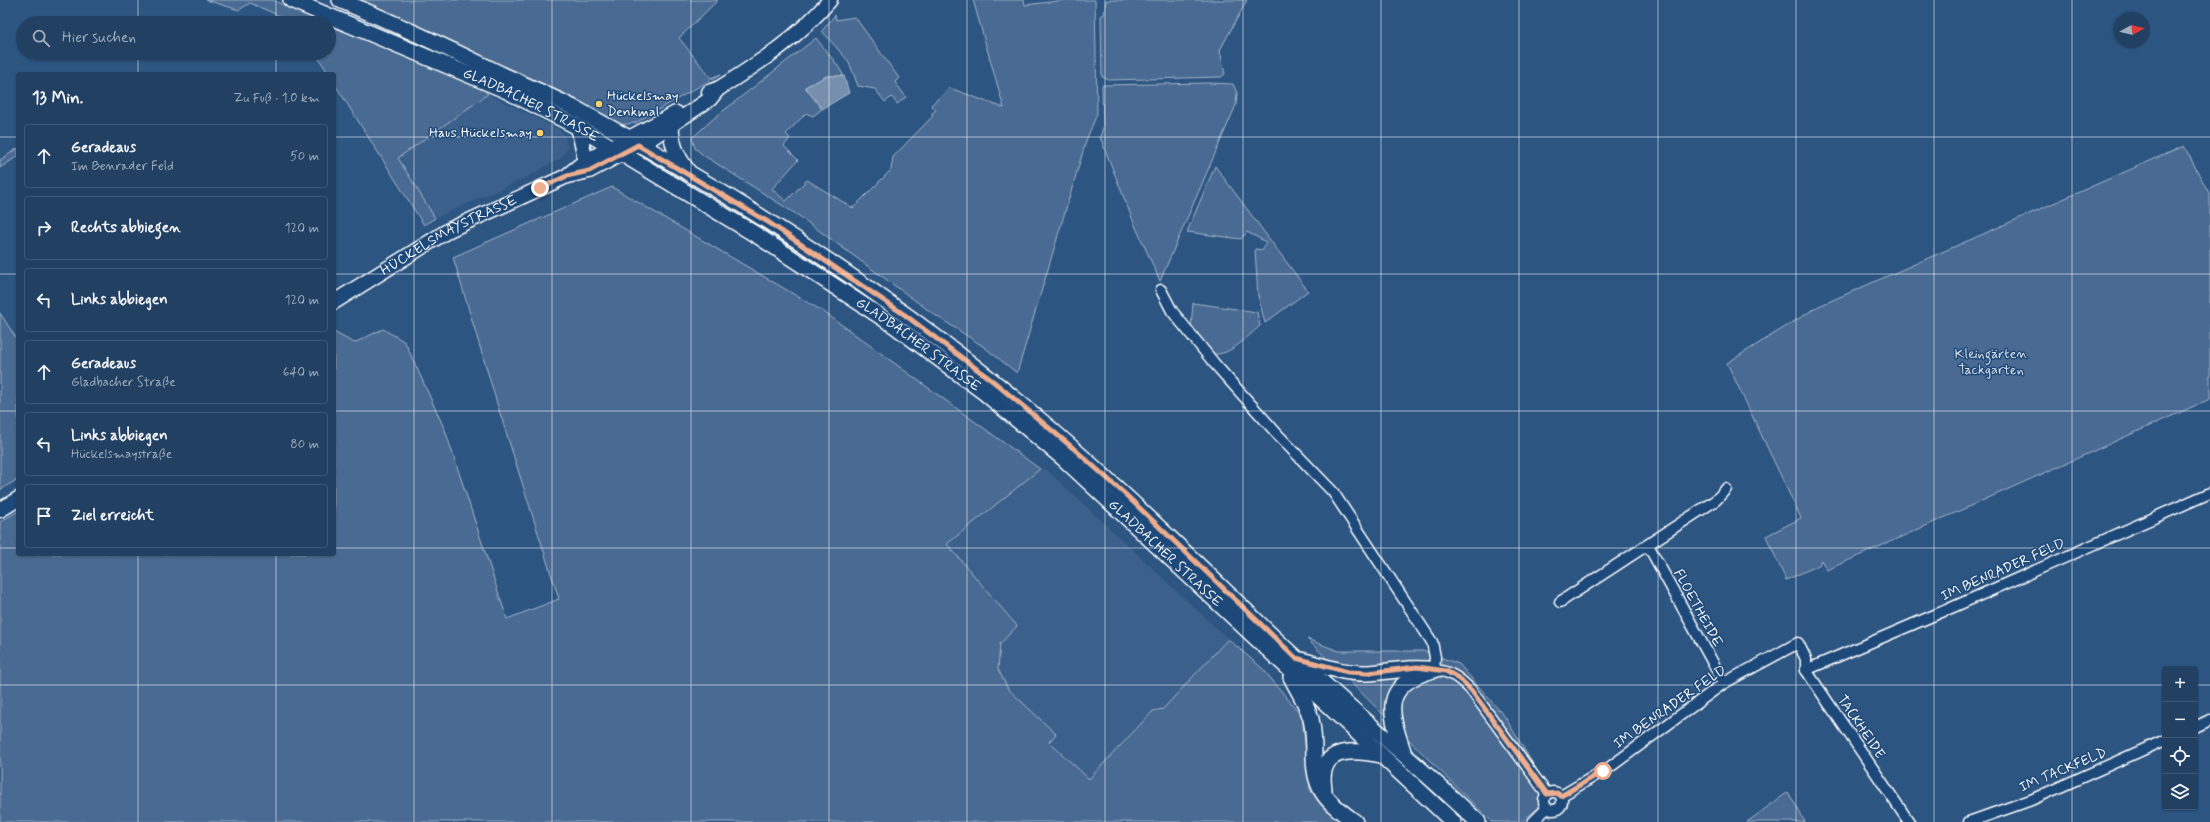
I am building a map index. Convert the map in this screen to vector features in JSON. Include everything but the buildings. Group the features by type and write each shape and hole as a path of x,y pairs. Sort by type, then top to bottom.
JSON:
{"main road":[{"name":"GLADBACHER STRASSE","path":"291,0 329,16"},
{"name":"GLADBACHER STRASSE","path":"340,0 406,28 575,108 690,174 768,222 845,274 994,382 1073,448 1120,490 1383,755 1453,822"},
{"name":"HÜCKELSMAYSTRASSE","path":"633,142 706,93 718,89 786,44 817,15 830,0"},
{"name":"GLADBACHER STRASSE","path":"336,19 505,90 578,127 687,192 836,286 896,326 985,393 1063,458 1291,663 1404,752 1478,822"},
{"name":"HÜCKELSMAYSTRASSE","path":"336,301 449,230 567,176 589,171 616,151 633,142 671,127 710,99 718,89"},
{"path":"578,127 584,153 584,162"},
{"path":"671,127 672,142 676,154 690,174"},
{"name":"HÜCKELSMAYSTRASSE","path":"567,176 584,162 616,151"},
{"path":"0,510 16,500"},
{"path":"1356,822 1328,802 1322,794 1314,770 1314,735 1311,719 1291,663 1348,672 1368,673 1417,667 1434,670"},
{"path":"1404,752 1392,718 1393,702 1401,688 1414,676 1434,670"},
{"path":"1328,802 1325,793 1323,774 1328,761 1336,755 1348,750 1383,755"}],"street":[{"path":"1162,290 1172,311 1214,363 1279,436 1333,492 1432,642 1435,656 1434,670 1446,671 1460,679 1471,690 1547,794 1545,803 1547,808"},
{"path":"1560,602 1716,500 1726,489"},
{"name":"IM BENRADER FELD","path":"1806,670 1951,608 2210,493"},
{"name":"FLOETHEIDE","path":"1648,545 1724,683"},
{"name":"IM BENRADER FELD","path":"1561,796 1610,767 1724,683 1798,643"},
{"name":"TACKHEIDE","path":"1798,643 1806,659 1806,670 1909,822"},
{"path":"2198,726 2210,720"},
{"name":"IM TACKFELD","path":"1970,822 2031,800 2162,741"},
{"path":"1547,794 1557,793 1561,796 1562,800 1560,807 1551,809 1547,808"},
{"path":"1533,822 1547,808"}],"shaded area":[{"path":"827,76 844,76 849,93 822,109 805,87"},
{"path":"488,94 558,129 564,135 568,148 561,158 523,179 435,218 397,158"},
{"path":"1040,469 1046,469 1228,639 1163,709 1153,711 1089,779 1049,741 1056,734 1008,689 998,669 1000,643 1017,625 947,544"}],"green space":[{"path":"206,0 272,0 312,16 280,16 250,3 239,10"},
{"path":"355,0 718,0 679,38 711,78 721,74 635,123 619,125"},
{"path":"973,0 1024,0 1025,5 1066,0 1095,0 1097,114 1087,138 1017,373 984,347 935,315 799,216 703,155 695,148 692,138 713,119 816,38 844,76 827,76 805,87 822,109 813,116 806,113 786,134 790,138 784,146 798,160 772,189 786,201 807,180 853,208 891,170 893,157 933,116 931,114 936,110 931,105 950,88 1004,108"},
{"path":"1106,0 1247,0 1220,50 1225,74 1221,77 1109,80 1102,77 1101,15 1104,15"},
{"path":"835,15 836,20 855,17 899,78 895,82 906,97 897,104 892,97 885,102 875,89 858,86 849,62 822,31"},
{"path":"336,25 385,45 487,91 486,93 488,94 398,158 435,218 424,225 336,86 336,72 328,72 320,60 336,60"},
{"path":"1233,84 1237,93 1236,105 1160,281 1134,223 1100,137 1103,128 1102,85"},
{"name":"Kleingärten Tackgarten","path":"2184,146 2210,195 2210,399 1827,570 1821,560 1819,565 1786,580 1766,536 1801,518 1727,363 1819,306"},
{"path":"16,149 16,157 0,168 0,160"},
{"path":"1215,166 1308,291 1265,323 1258,296 1255,249 1263,250 1266,242 1247,232 1241,239 1187,232"},
{"path":"612,187 824,312 1040,469 947,544 1017,626 1000,644 998,669 1008,689 1056,734 1049,742 1089,779 1153,711 1163,709 1228,639 1263,669 1302,716 1310,790 1326,809 1341,822 0,822 0,522 16,512 16,556 336,556 336,333 354,343 383,329 405,342 445,430 507,619 559,599 499,410 453,257"},
{"path":"1193,303 1257,312 1260,326 1238,345 1225,352 1212,354 1191,328"},
{"path":"0,313 16,338 16,480 0,490"},
{"path":"1307,639 1339,651 1423,651 1459,664 1505,717 1545,784 1542,805 1521,822 1492,822"},
{"path":"1788,792 1805,822 1747,822"}],"place":[{"name":"Hückelsmay Denkmal","path":"599,104"},
{"name":"Haus Hückelsmay","path":"540,133"}],"route":[{"path":"540,188 567,176 589,171 638,145 690,174 768,222 905,315 994,382 1073,448 1126,495 1296,658 1324,667 1348,672 1368,673 1417,667 1446,671 1460,679 1471,690 1547,794 1552,792 1561,796 1603,771"}]}
